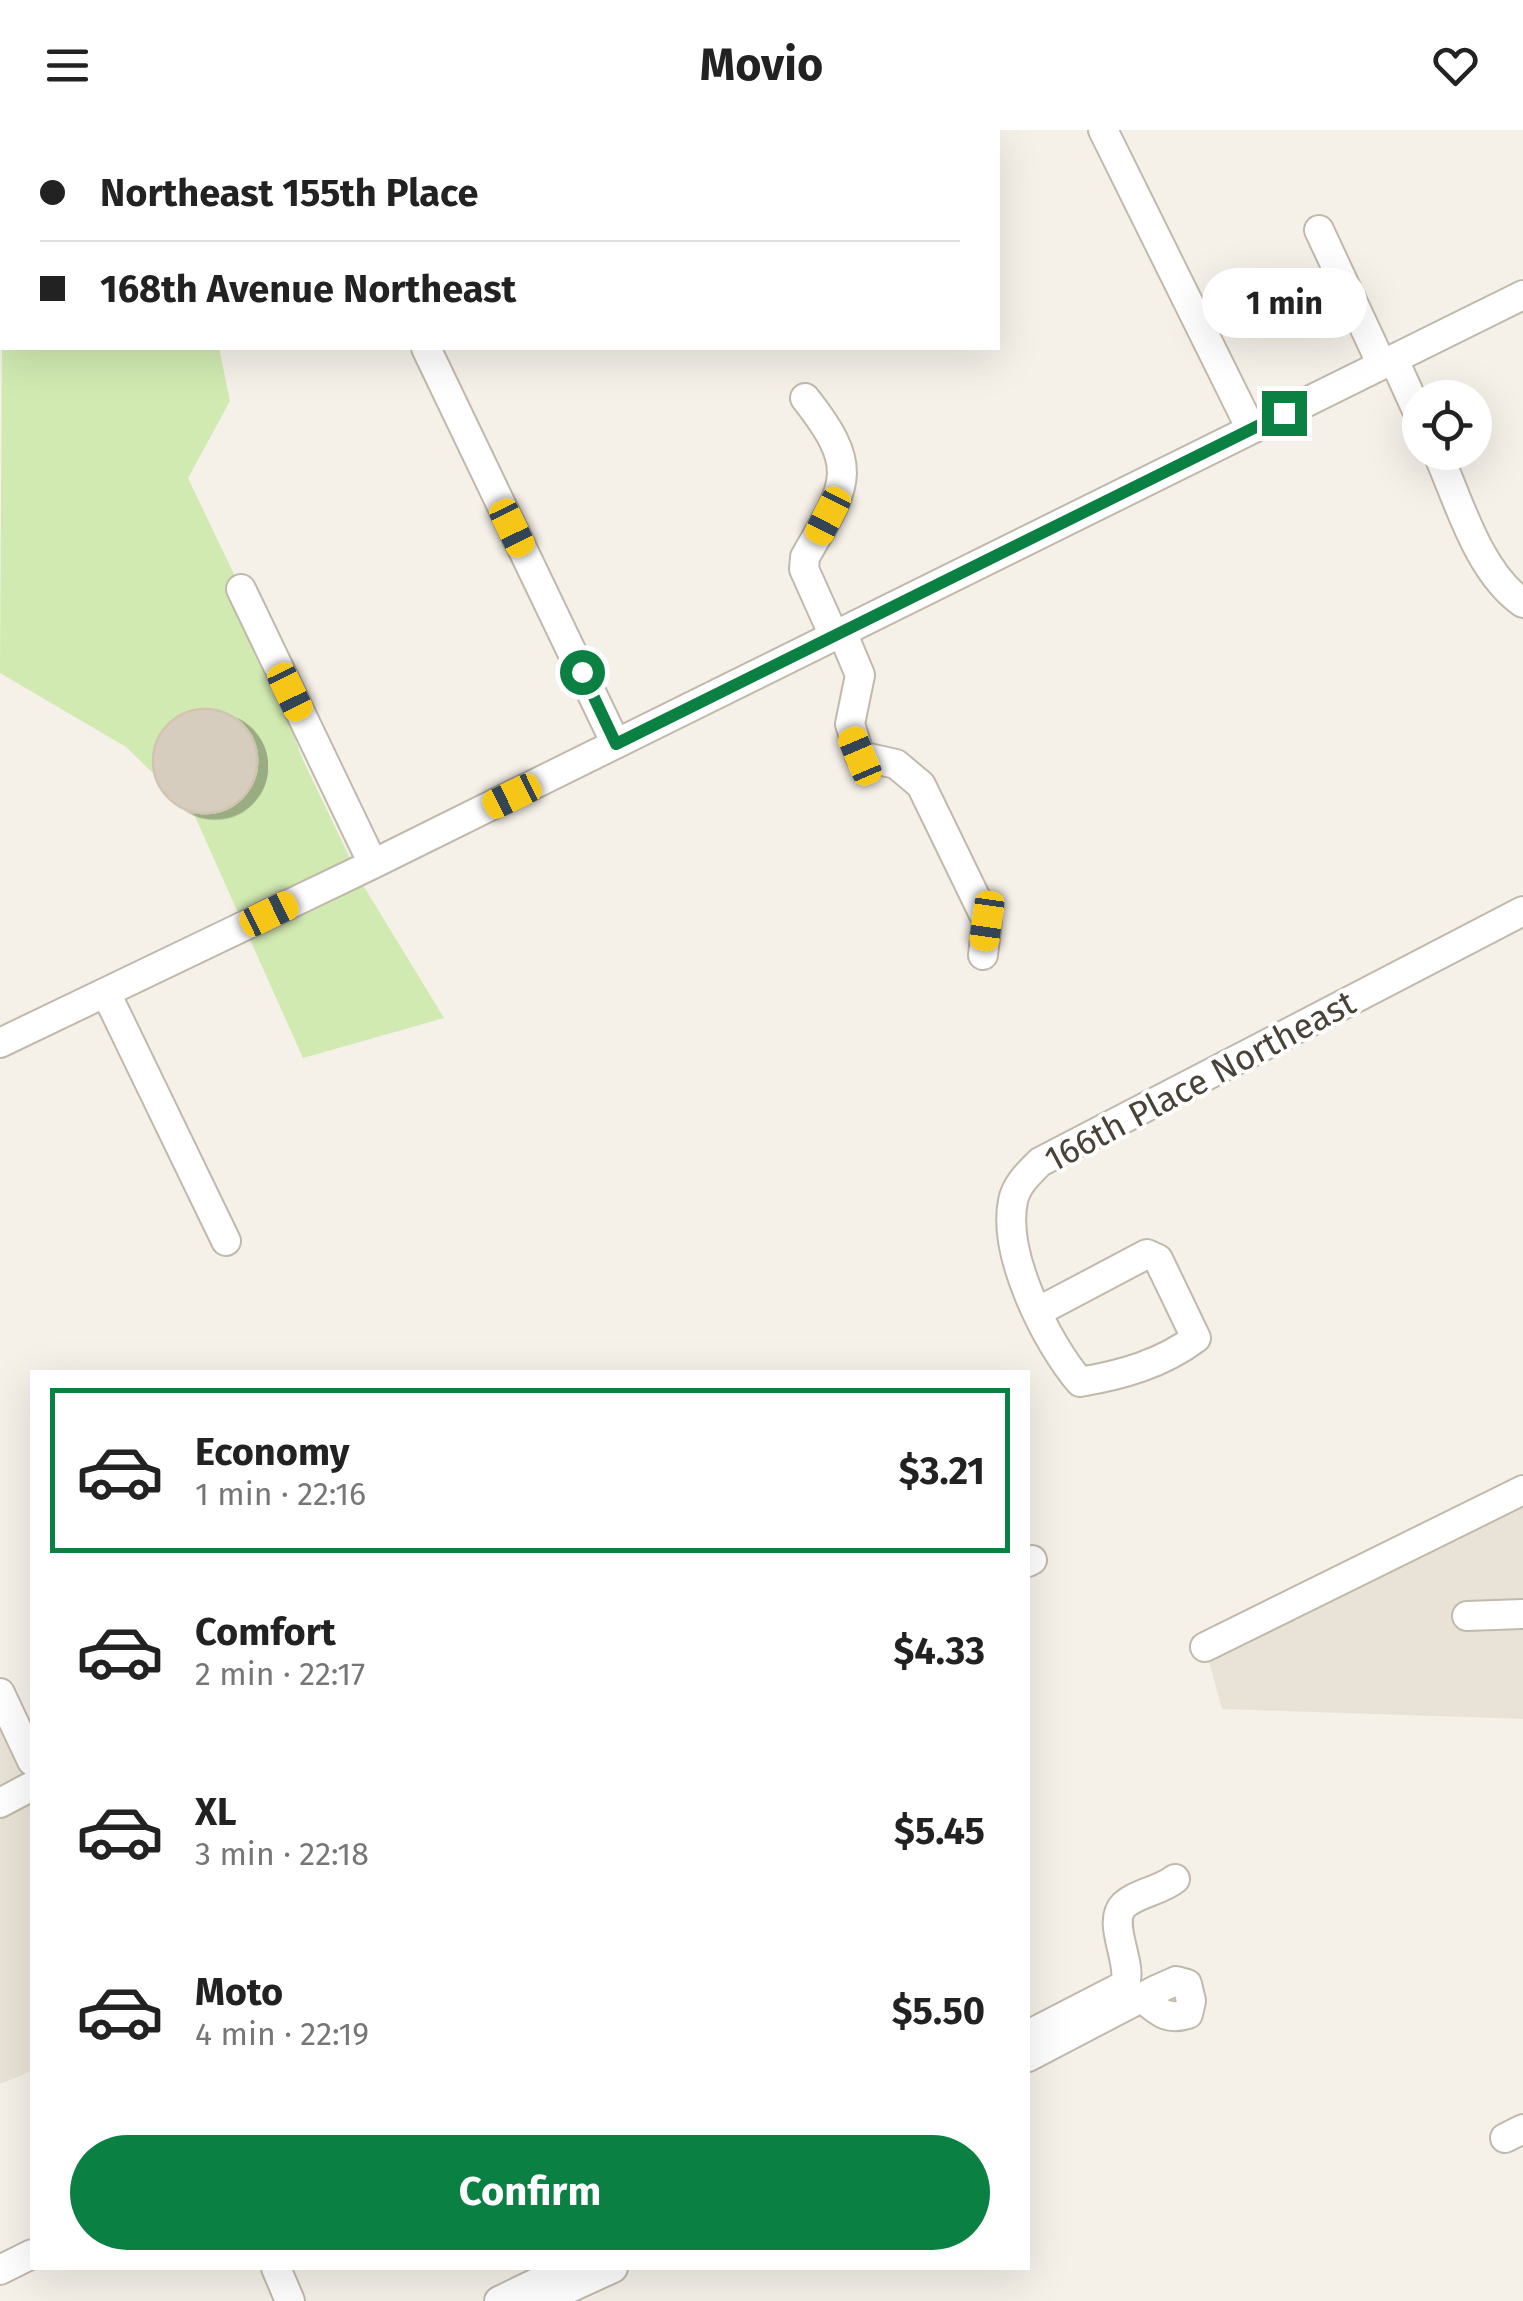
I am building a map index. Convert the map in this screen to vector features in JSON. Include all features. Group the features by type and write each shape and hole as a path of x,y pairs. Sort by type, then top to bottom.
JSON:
{"street":[{"path":"1104,130 1251,429"},
{"path":"1319,230 1402,386"},
{"path":"0,1043 372,864 1523,295"},
{"path":"427,350 616,744"},
{"path":"805,398 836,440 844,470 838,498 805,557 807,584 860,675 850,724 860,756 896,764 921,785 987,921 983,955"},
{"path":"1445,470 1489,565 1505,590 1523,603"},
{"path":"241,589 372,864"},
{"name":"166th Place Northeast","path":"1044,1321 1146,1254 1158,1259 1196,1338 1176,1354 1132,1370 1080,1382 1060,1358 1020,1270 1010,1232 1014,1197 1040,1162 1523,911"},
{"path":"106,993 226,1240"},
{"path":"1205,1647 1523,1490"},
{"path":"1467,1616 1523,1614"},
{"path":"0,1693 30,1758"},
{"path":"0,1803 30,1787"},
{"path":"1134,1991 1119,1915 1124,1906 1157,1892 1175,1879"},
{"path":"1030,2034 1134,1991"},
{"path":"1030,2056 1134,1991"},
{"path":"0,2270 30,2255"},
{"path":"277,2270 290,2301"},
{"path":"499,2301 564,2270"},
{"path":"542,2301 610,2270"}],"shaded area":[{"path":"1523,1490 1523,1719 1222,1709 1205,1647"},
{"path":"0,1713 30,1781 30,2072 0,2084"}],"green space":[{"path":"2,350 219,350 230,401 188,478 241,589 302,758 363,885 444,1018 303,1058 193,812 126,747 0,673"}],"building":[{"path":"205,709 225,713 242,724 253,741 257,761 253,781 242,798 225,809 205,813 185,809 168,798 157,781 153,761 157,741 168,724 185,713"}],"route":[{"path":"582,672 616,744 1284,413"}]}
